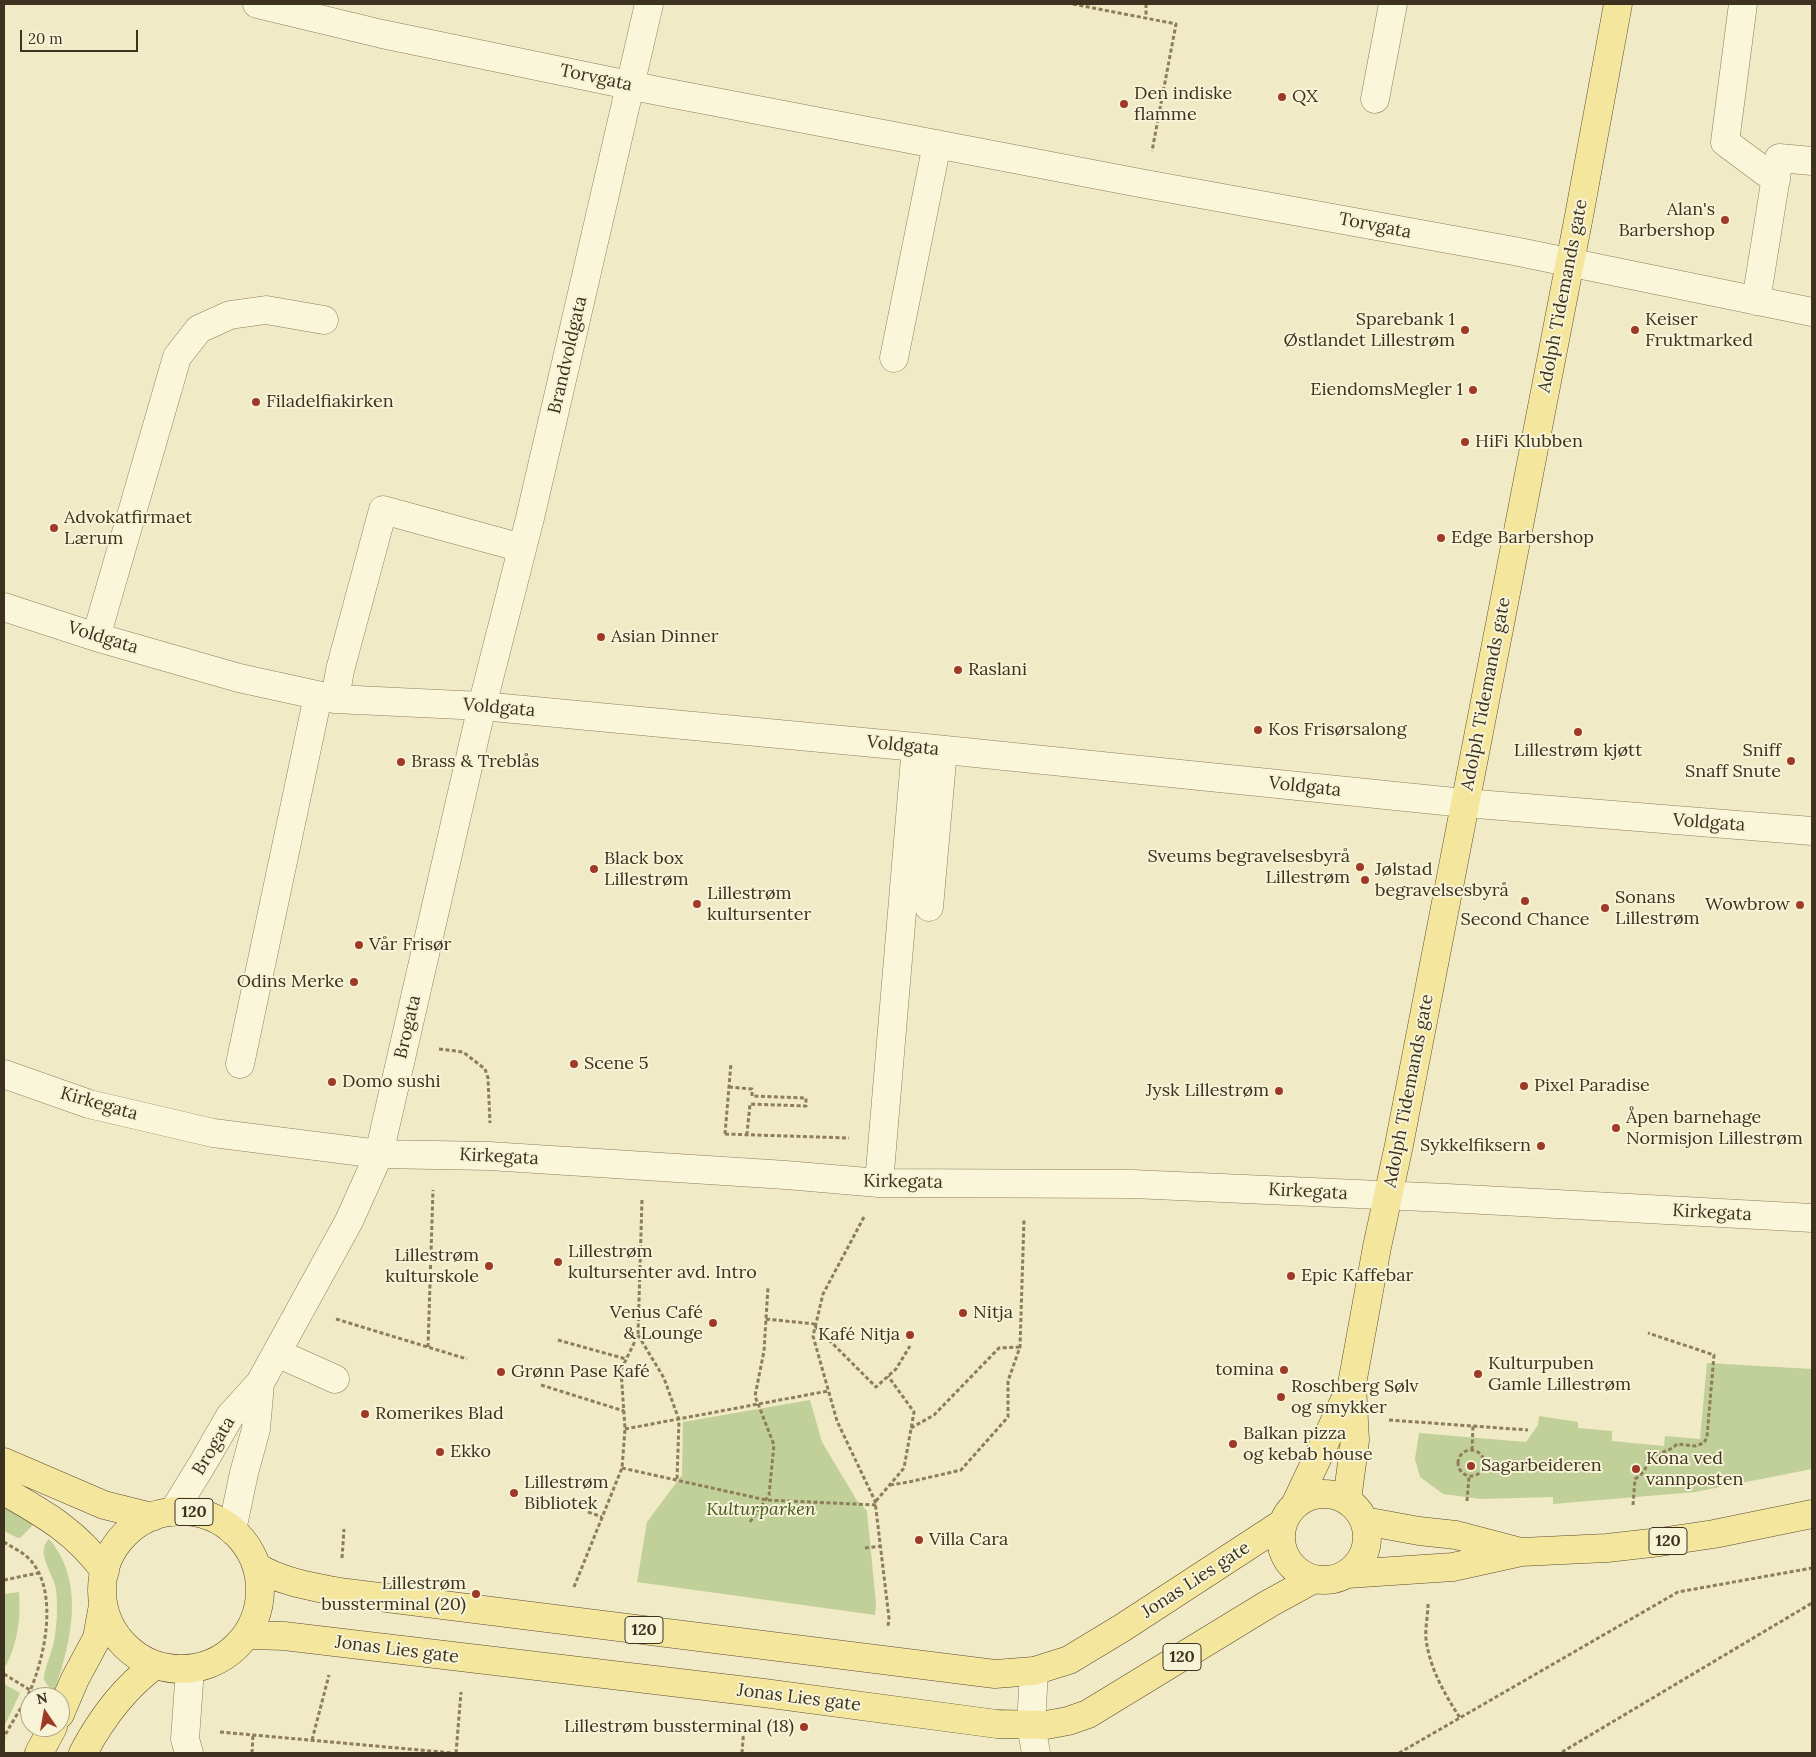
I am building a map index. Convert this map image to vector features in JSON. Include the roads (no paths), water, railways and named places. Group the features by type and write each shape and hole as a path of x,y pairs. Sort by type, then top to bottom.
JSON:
{"main road":[{"name":"Adolph Tidemands gate","path":"1347,1500 1355,1440 1352,1384 1570,262 1618,4"},
{"name":"Adolph Tidemands gate","path":"1290,1513 1352,1384"},
{"path":"4,1462 104,1505 162,1515"},
{"path":"4,1491 47,1516 73,1535 91,1552 104,1571"},
{"name":"120","path":"1290,1513 1308,1496 1334,1495 1347,1500"},
{"path":"1347,1500 1360,1513 1367,1533 1363,1556 1347,1574"},
{"name":"120","path":"194,1512 214,1519 232,1530 247,1546 257,1567 260,1584 260,1602 255,1619 247,1635 236,1648 206,1666 190,1669 172,1669 155,1665 140,1658 128,1649 117,1636 103,1605 102,1588 104,1571 111,1554 122,1538 136,1526 162,1515 194,1512"},
{"path":"1290,1513 1280,1537 1283,1552 1290,1564 1300,1573 1314,1579"},
{"name":"Jonas Lies gate","path":"257,1567 271,1576 339,1592 525,1614 972,1673 995,1674 1034,1671 1069,1660 1290,1513"},
{"name":"120","path":"1314,1579 1330,1580 1347,1574 1453,1567 1521,1552 1607,1548 1660,1542 1714,1534 1812,1514"},
{"name":"120","path":"1364,1522 1456,1535 1521,1552"},
{"name":"Jonas Lies gate","path":"247,1635 284,1636 754,1692 997,1724 1046,1725 1068,1721 1088,1714 1270,1602 1314,1579"},
{"path":"70,1691 97,1638 103,1605"},
{"path":"83,1753 97,1727 112,1707 128,1688 155,1665"},
{"path":"39,1753 48,1737"}],"street":[{"name":"Torvgata","path":"257,4 382,34 658,91 1570,262 1812,312"},
{"name":"Brandvoldgata","path":"482,706 522,548 649,4"},
{"path":"1375,99 1392,4"},
{"path":"1743,4 1725,142 1776,180"},
{"path":"894,358 937,144"},
{"path":"1756,301 1779,158 1812,161"},
{"path":"96,637 177,357 200,329 230,315 266,310 324,320"},
{"path":"240,1064 327,697 340,670 383,510 522,548"},
{"name":"Voldgata","path":"4,607 96,637 239,678 327,697 482,706 916,747 1464,804 1812,831"},
{"name":"Brogata","path":"162,1515 203,1463 230,1416 260,1383 349,1221 379,1154 482,706"},
{"path":"873,1182 916,747"},
{"path":"929,906 943,750"},
{"name":"Kirkegata","path":"4,1074 88,1104 213,1133 379,1154 489,1156 873,1182 1132,1184 1456,1198 1812,1218"},
{"path":"277,1353 335,1379"},
{"name":"Brogata","path":"232,1530 244,1473 256,1429 260,1383"},
{"path":"183,1749 190,1669"},
{"path":"1034,1671 1031,1725 1036,1753"}],"place":[{"name":"QX","path":"1282,97"},
{"name":"Den indiske flamme","path":"1124,104"},
{"name":"Alan's Barbershop","path":"1725,220"},
{"name":"Sparebank 1 Østlandet Lillestrøm","path":"1465,330"},
{"name":"Keiser Fruktmarked","path":"1635,330"},
{"name":"EiendomsMegler 1","path":"1473,390"},
{"name":"Filadelfiakirken","path":"256,402"},
{"name":"HiFi Klubben","path":"1465,442"},
{"name":"Advokatfirmaet Lærum","path":"54,528"},
{"name":"Edge Barbershop","path":"1441,538"},
{"name":"Asian Dinner","path":"601,637"},
{"name":"Raslani","path":"958,670"},
{"name":"Kos Frisørsalong","path":"1258,730"},
{"name":"Lillestrøm kjøtt","path":"1578,732"},
{"name":"Sniff Snaff Snute","path":"1791,761"},
{"name":"Brass & Treblås","path":"401,762"},
{"name":"Sveums begravelsesbyrå Lillestrøm","path":"1360,867"},
{"name":"Black box Lillestrøm","path":"594,869"},
{"name":"Jølstad begravelsesbyrå","path":"1365,880"},
{"name":"Second Chance","path":"1525,901"},
{"name":"Lillestrøm kultursenter","path":"697,904"},
{"name":"Wowbrow","path":"1800,905"},
{"name":"Sonans Lillestrøm","path":"1605,908"},
{"name":"Vår Frisør","path":"359,945"},
{"name":"Odins Merke","path":"354,982"},
{"name":"Scene 5","path":"574,1064"},
{"name":"Domo sushi","path":"332,1082"},
{"name":"Pixel Paradise","path":"1524,1086"},
{"name":"Jysk Lillestrøm","path":"1279,1091"},
{"name":"Åpen barnehage Normisjon Lillestrøm","path":"1616,1128"},
{"name":"Sykkelfiksern","path":"1541,1146"},
{"name":"Lillestrøm kultursenter avd. Intro","path":"558,1262"},
{"name":"Lillestrøm kulturskole","path":"489,1266"},
{"name":"Epic Kaffebar","path":"1291,1276"},
{"name":"Nitja","path":"963,1313"},
{"name":"Venus Café & Lounge","path":"713,1323"},
{"name":"Kafé Nitja","path":"910,1335"},
{"name":"tomina","path":"1284,1370"},
{"name":"Grønn Pase Kafé","path":"501,1372"},
{"name":"Kulturpuben Gamle Lillestrøm","path":"1478,1374"},
{"name":"Roschberg Sølv og smykker","path":"1281,1397"},
{"name":"Romerikes Blad","path":"365,1414"},
{"name":"Balkan pizza og kebab house","path":"1233,1444"},
{"name":"Ekko","path":"440,1452"},
{"name":"Sagarbeideren","path":"1471,1466"},
{"name":"Kona ved vannposten","path":"1636,1469"},
{"name":"Lillestrøm Bibliotek","path":"514,1493"},
{"name":"Villa Cara","path":"919,1540"},
{"name":"Lillestrøm bussterminal (20)","path":"476,1594"},
{"name":"Lillestrøm bussterminal (18)","path":"804,1727"}],"park label":[{"name":"Kulturparken","path":"761,1510"}]}
